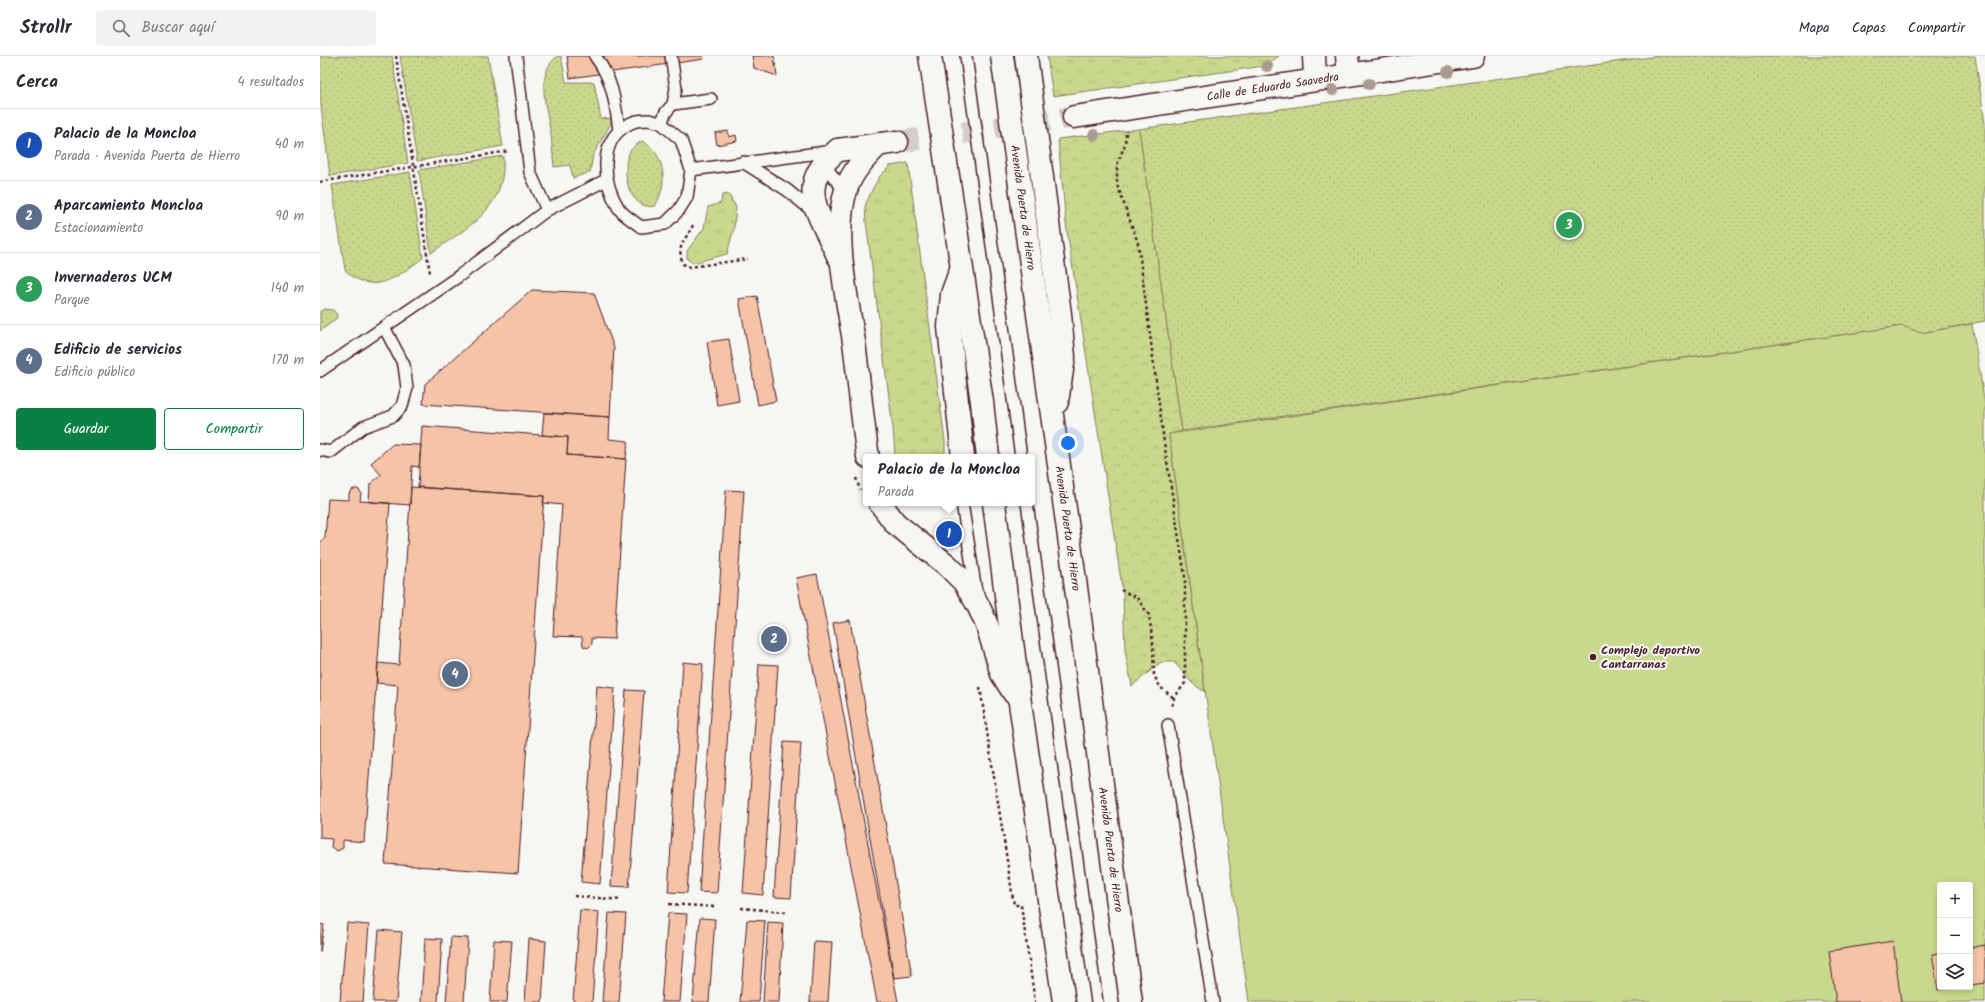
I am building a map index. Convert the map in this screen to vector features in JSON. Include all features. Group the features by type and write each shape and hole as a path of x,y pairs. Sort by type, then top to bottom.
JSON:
{"main road":[{"path":"930,56 962,267 988,454"},
{"name":"Avenida Puerta de Hierro","path":"1002,56 1131,1002"},
{"path":"1026,56 1060,314 1064,357 1054,429"},
{"path":"1314,56 1315,80"},
{"name":"Calle de Eduardo Saavedra","path":"1074,117 1315,80 1348,65 1472,56"},
{"path":"841,263 820,217 813,189 815,177 823,156 888,143 864,158 852,176 846,192 841,229 841,263 869,452"},
{"path":"962,267 952,294 949,327 963,454"},
{"path":"882,506 895,524 947,565 964,582 978,605 987,625 1002,674 1020,703"},
{"path":"994,506 1020,703 1064,1002"}],"lane":[{"path":"516,56 530,172 547,210"},
{"path":"595,56 607,73 614,94 619,130"},
{"path":"661,122 666,112 673,104 676,88 671,56"},
{"path":"966,56 1021,454"},
{"path":"673,104 711,99"},
{"path":"649,120 661,122 681,140 691,170 687,197 679,210 665,224 640,227 618,208 606,180 606,151 619,130 632,122 649,120"},
{"path":"691,170 743,162 823,156 846,192"},
{"path":"743,162 787,190 820,217"},
{"path":"320,371 460,276 547,210 606,180"},
{"path":"320,450 331,452 363,427 393,416 402,406 407,388 404,365 384,327"},
{"path":"962,506 978,605"},
{"path":"1027,506 1097,1002"},
{"path":"1168,725 1213,1002"}],"path":[{"path":"396,56 433,294"},
{"path":"1126,127 1125,144 1117,165 1117,184 1138,244 1164,442 1185,577 1185,683 1174,698 1168,725"},
{"path":"320,182 527,148"},
{"path":"1121,590 1137,598 1149,615 1153,644 1154,675 1160,687 1174,698"},
{"path":"574,896 621,900"},
{"path":"669,904 716,907"},
{"path":"741,908 786,912"}],"green space":[{"path":"320,56 392,56 408,163 330,176 320,97"},
{"path":"400,56 488,56 503,146 417,161"},
{"path":"558,56 561,56 566,82 594,82 601,119 614,118 593,155 590,172 573,178 570,165 554,167 551,134 545,103 544,82 546,72 551,63"},
{"path":"1047,56 1279,56 1264,66 1053,96"},
{"path":"1658,56 1975,56 1985,123 1985,321 1921,333 1902,326 1182,431 1139,129"},
{"path":"1139,129 1182,431 1169,434 1205,692 1192,683 1174,662 1161,662 1132,686 1125,651 1123,593 1066,224 1058,139"},
{"path":"642,141 650,146 656,153 662,169 662,188 655,206 646,206 638,202 629,188 626,178 627,159 630,151"},
{"path":"503,156 503,174 499,190 492,203 472,224 431,253 419,170"},
{"path":"908,163 945,441 944,454 895,454 865,206 880,176 890,166"},
{"path":"410,172 423,258 395,277 386,281 376,283 366,282 356,278 345,270 332,185"},
{"path":"728,194 736,207 734,228 727,254 693,263 687,259 687,251 704,228 708,207 721,203 722,195"},
{"path":"325,309 333,310 336,313 337,318 320,331 320,311"},
{"name":"Complejo deportivo Cantarranas","path":"1972,324 1985,405 1985,1002 1249,1002 1169,434 1902,326 1921,333"}],"building":[{"path":"567,56 703,56 704,59 570,78"},
{"path":"752,56 774,56 777,76 754,68"},
{"path":"728,131 729,137 736,135 737,141 717,145 715,133"},
{"path":"532,290 594,293 614,348 610,417 423,404 425,384"},
{"path":"757,296 776,401 758,405 739,299"},
{"path":"729,339 739,401 717,405 707,342"},
{"path":"544,413 610,417 609,439 628,441 626,459 567,455 568,437 542,435"},
{"path":"422,426 568,437 567,455 626,459 614,639 592,638 592,644 588,648 583,646 582,637 553,636 562,505 543,503 544,496 418,487"},
{"path":"393,444 421,445 419,467 412,466 410,505 369,502 370,484 381,475 371,463"},
{"path":"411,487 544,496 518,873 385,864 398,685 377,683 378,663 399,665"},
{"path":"353,489 358,489 361,492 360,501 390,503 364,842 343,840 343,848 337,851 331,847 332,839 320,838 320,542 325,538 328,499 349,500 349,493"},
{"path":"726,490 744,491 717,893 699,892"},
{"path":"817,574 898,1002 877,1002 796,578"},
{"path":"850,620 912,976 894,978 833,623"},
{"path":"683,662 703,664 687,893 668,892"},
{"path":"759,664 778,665 763,895 743,893"},
{"path":"597,686 615,688 600,884 581,882"},
{"path":"626,690 644,691 629,887 611,886"},
{"path":"784,742 801,743 791,898 774,897"},
{"path":"580,910 599,912 592,1002 573,1002"},
{"path":"609,913 626,914 619,1002 602,1002"},
{"path":"668,913 687,914 680,1002 661,1002"},
{"path":"700,918 715,919 709,1002 693,1002"},
{"path":"747,920 765,921 759,1002 740,1002"},
{"path":"768,922 783,923 779,1002 763,1002"},
{"path":"347,923 369,925 363,1002 340,1002"},
{"path":"320,924 324,925 320,952"},
{"path":"379,930 402,932 396,1002 373,1002"},
{"path":"451,937 468,938 464,1002 446,1002"},
{"path":"425,938 442,939 438,1002 421,1002"},
{"path":"529,939 546,941 542,1002 525,1002"},
{"path":"494,940 512,941 507,1002 490,1002"},
{"path":"814,941 832,942 828,1002 810,1002"},
{"path":"1893,941 1901,1002 1836,1002 1829,951"},
{"path":"1985,945 1985,983 1973,985 1973,947"},
{"path":"1937,953 1937,984 1932,954"}],"tunnel":[{"path":"897,142 1074,117"}],"place":[{"name":"Invernaderos UCM","path":"1569,225"},
{"name":"Palacio de la Moncloa","path":"949,534"},
{"name":"Aparcamiento Moncloa","path":"774,639"},
{"name":"Complejo deportivo Cantarranas","path":"1593,657"},
{"name":"Edificio de servicios","path":"455,674"}]}
